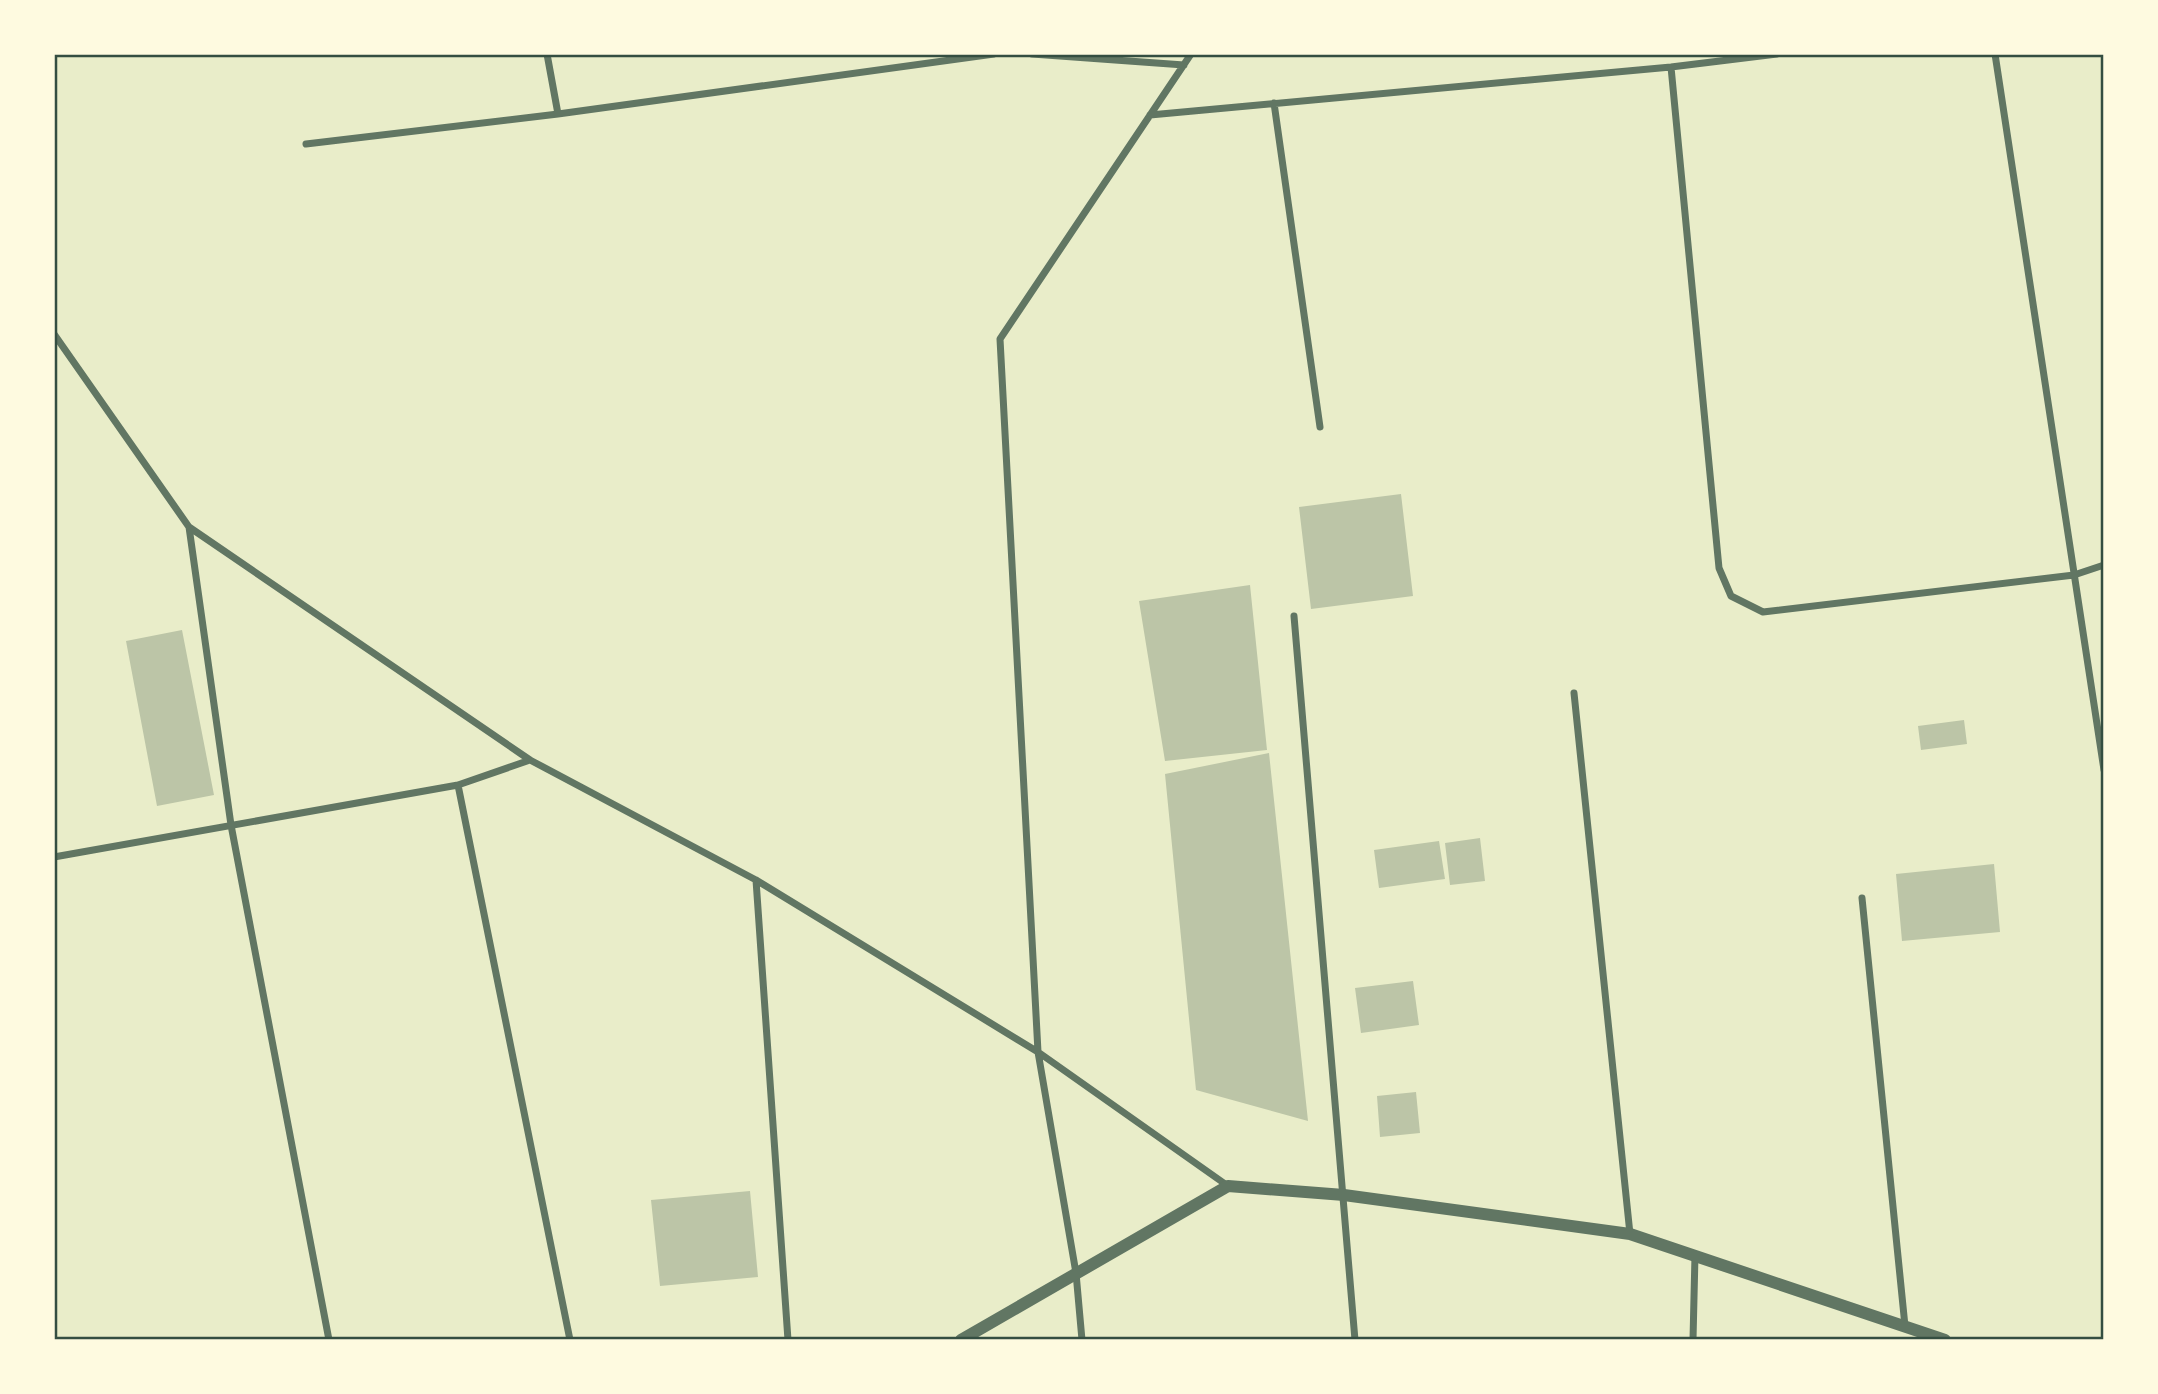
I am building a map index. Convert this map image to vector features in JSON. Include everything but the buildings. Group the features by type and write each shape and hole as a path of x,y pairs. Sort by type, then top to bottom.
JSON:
{"street":[{"path":"547,54 558,114"},
{"path":"306,144 558,114 994,54"},
{"path":"1032,54 1184,65"},
{"path":"1082,1340 1076,1273 1038,1052 1000,339 1191,54"},
{"path":"1150,115 1671,67 1777,54"},
{"path":"1995,54 2104,770"},
{"path":"1671,67 1719,568 1731,596 1763,612 2074,575 2104,565"},
{"path":"1274,103 1320,427"},
{"path":"54,334 189,527 530,760 756,880 1038,1052 1228,1186 1344,1195 1630,1234 1945,1340"},
{"path":"189,527 231,825 330,1340"},
{"path":"1294,616 1356,1340"},
{"path":"1574,693 1630,1234"},
{"path":"54,856 458,785 530,760"},
{"path":"458,785 570,1340"},
{"path":"756,880 788,1340"},
{"path":"1862,898 1905,1326"},
{"path":"961,1340 1228,1186"},
{"path":"1693,1340 1695,1255"}]}
